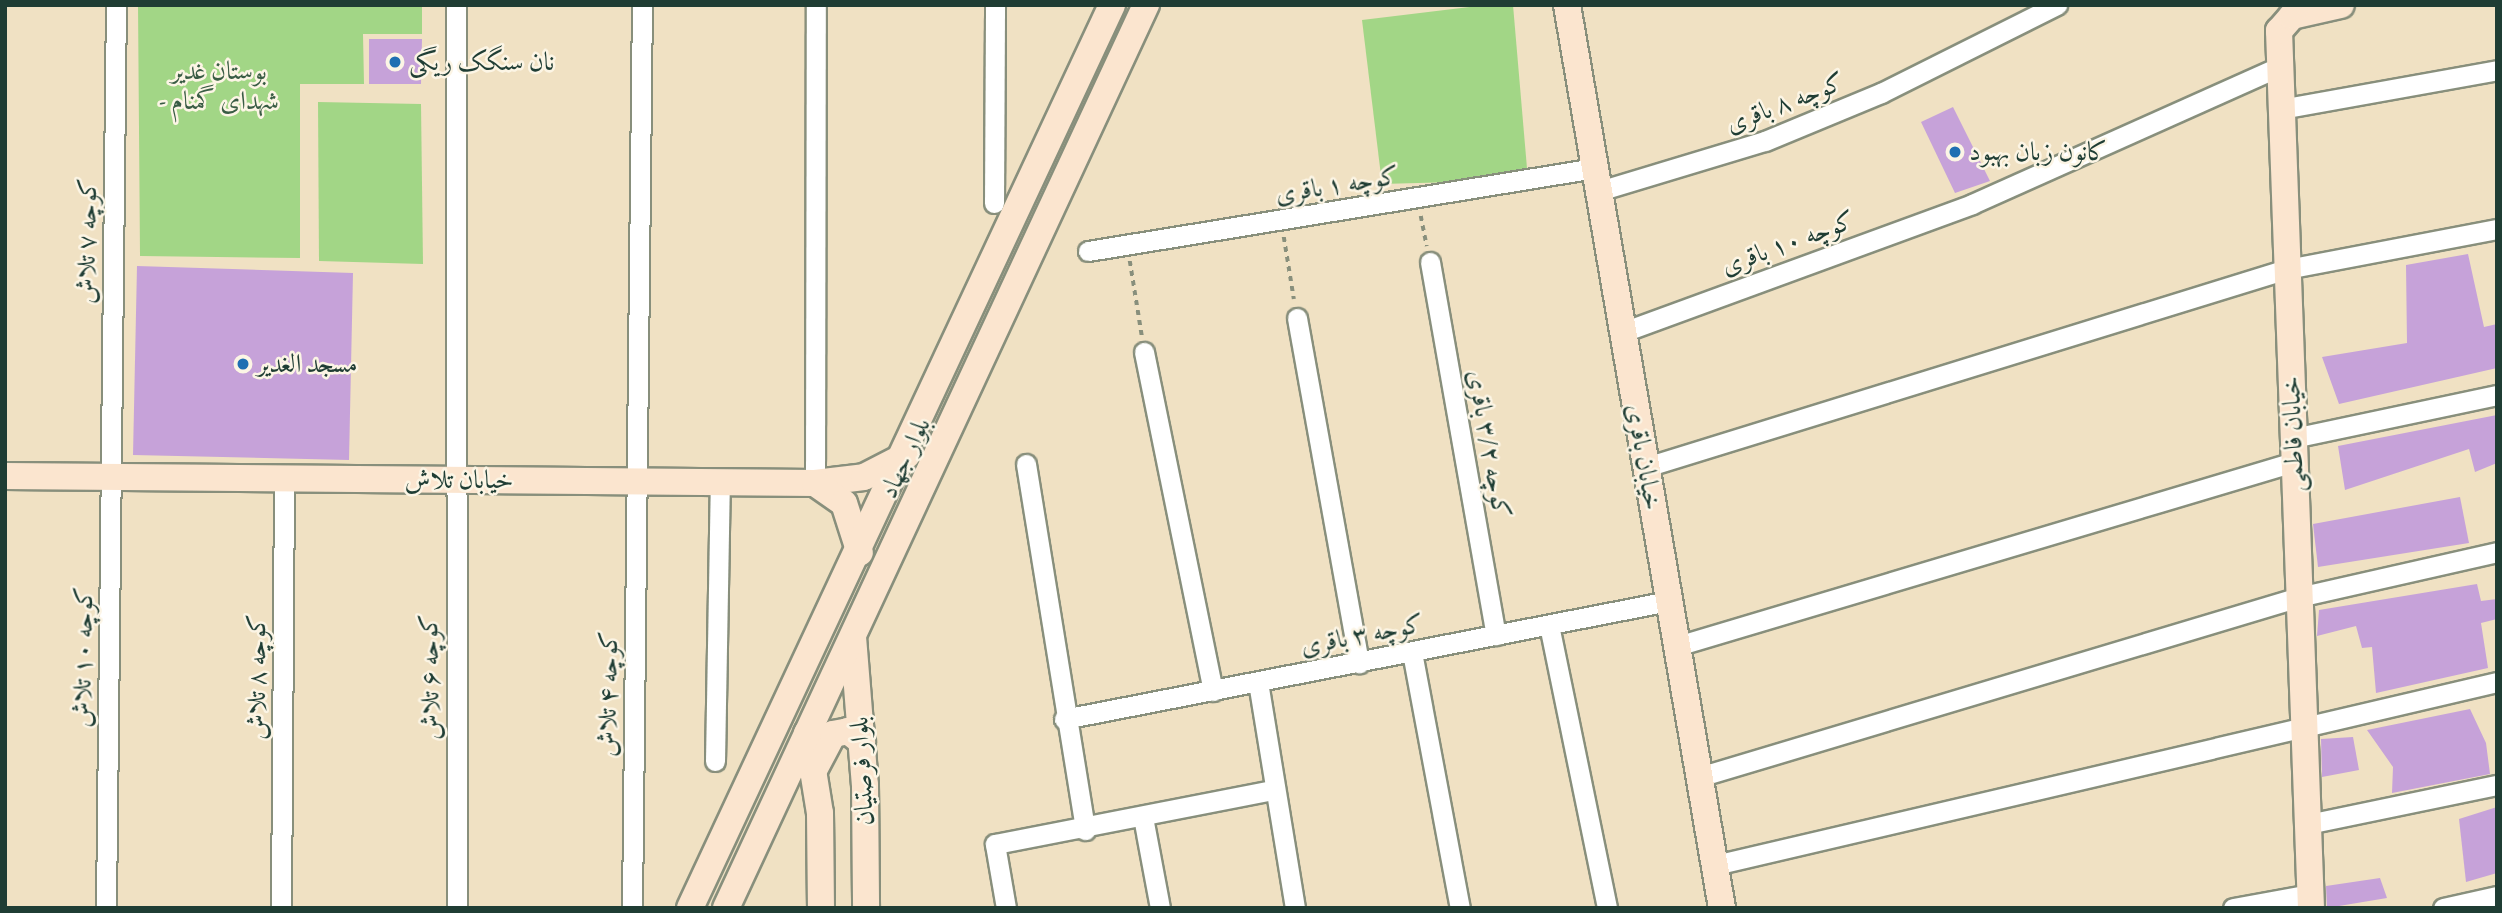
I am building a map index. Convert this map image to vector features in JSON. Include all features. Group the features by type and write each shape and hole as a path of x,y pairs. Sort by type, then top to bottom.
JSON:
{"street":[{"name":"کوچه ۷ تلاش","path":"112,477 116,5"},
{"name":"کوچه ۶ تلاش","path":"456,5 453,480 457,908"},
{"name":"کوچه ۴ تلاش","path":"632,908 642,5"},
{"path":"816,5 815,483 844,503 860,553"},
{"path":"994,202 995,5"},
{"name":"بلوار جهاد","path":"690,908 907,455 1112,5"},
{"name":"بلوار جهاد","path":"726,908 1146,5"},
{"name":"کوچه ۸ باقری","path":"1597,179 1765,141 2057,5"},
{"name":"خیابان فاطمی","path":"2310,901 2280,66 2284,21 2341,5"},
{"name":"خیابان باقری","path":"1571,6 1597,179 1722,908"},
{"name":"کوچه ۱۰ باقری","path":"1623,332 1972,204 2280,66"},
{"path":"2281,109 2497,70"},
{"name":"کوچه ۱ باقری","path":"1088,251 1128,247 1418,199 1597,179"},
{"path":"1646,467 2287,269 2497,229"},
{"name":"کوچه ۳/۲ باقری","path":"1430,262 1496,635"},
{"path":"1297,318 1359,663"},
{"path":"1144,352 1213,691"},
{"path":"1677,646 1994,552 2294,450 2497,395"},
{"name":"خیابان تلاش","path":"5,476 815,483 864,477 907,455"},
{"path":"1026,464 1064,719 1085,830"},
{"name":"کوچه ۱۰ تلاش","path":"106,908 112,477"},
{"name":"کوچه ۸ تلاش","path":"281,908 284,478"},
{"path":"715,761 720,482"},
{"path":"1699,777 2299,597 2497,552"},
{"name":"کوچه ۳ باقری","path":"1064,719 1669,601"},
{"path":"1549,625 1607,908"},
{"name":"بلوار فرصتیان","path":"853,635 862,742 866,908"},
{"path":"1412,652 1460,908"},
{"path":"1258,682 1273,790 1296,908"},
{"path":"1715,865 2304,725 2497,682"},
{"path":"814,772 833,734 848,731 862,742"},
{"name":"بلوار فرصتیان","path":"807,733 814,772 821,908"},
{"path":"2308,824 2497,785"},
{"path":"1006,908 995,844 1085,830 1273,790"},
{"path":"1143,817 1160,908"},
{"path":"711,863 740,877"},
{"path":"2443,908 2497,896"},
{"path":"2233,908 2310,901"}],"path":[{"path":"1418,199 1430,262"},
{"path":"1281,220 1297,318"},
{"path":"1128,247 1144,352"}],"green space":[{"name":"بوستان غدیر - شهدای گمنام","path":"138,5 422,5 422,34 363,34 364,84 300,84 300,258 140,256"},
{"path":"1486,5 1513,5 1528,180 1382,184 1362,20"},
{"path":"318,102 421,104 423,264 319,261"}],"building":[{"name":"نان سنگک ریگی","path":"369,39 422,39 421,84 369,84"},
{"name":"کانون زبان بهبود","path":"1953,107 1990,181 1955,193 1921,122"},
{"path":"2468,254 2484,327 2497,324 2497,368 2339,404 2322,357 2407,343 2406,265"},
{"name":"مسجد الغدیر","path":"137,266 353,273 349,460 133,455"},
{"path":"2497,415 2497,463 2475,472 2469,449 2345,490 2338,446"},
{"path":"2460,497 2469,543 2318,567 2313,524"},
{"path":"2477,584 2481,601 2497,599 2497,619 2481,623 2488,668 2376,693 2372,647 2362,648 2356,626 2317,636 2319,610"},
{"path":"2470,709 2486,743 2490,774 2392,793 2393,767 2367,730"},
{"path":"2353,737 2359,770 2322,777 2321,739"},
{"path":"2497,807 2497,873 2466,882 2459,819"},
{"path":"2380,878 2387,898 2327,908 2326,886"}],"place":[{"name":"نان سنگک ریگی","path":"395,62"},
{"name":"کانون زبان بهبود","path":"1955,152"},
{"name":"مسجد الغدیر","path":"243,364"}]}
